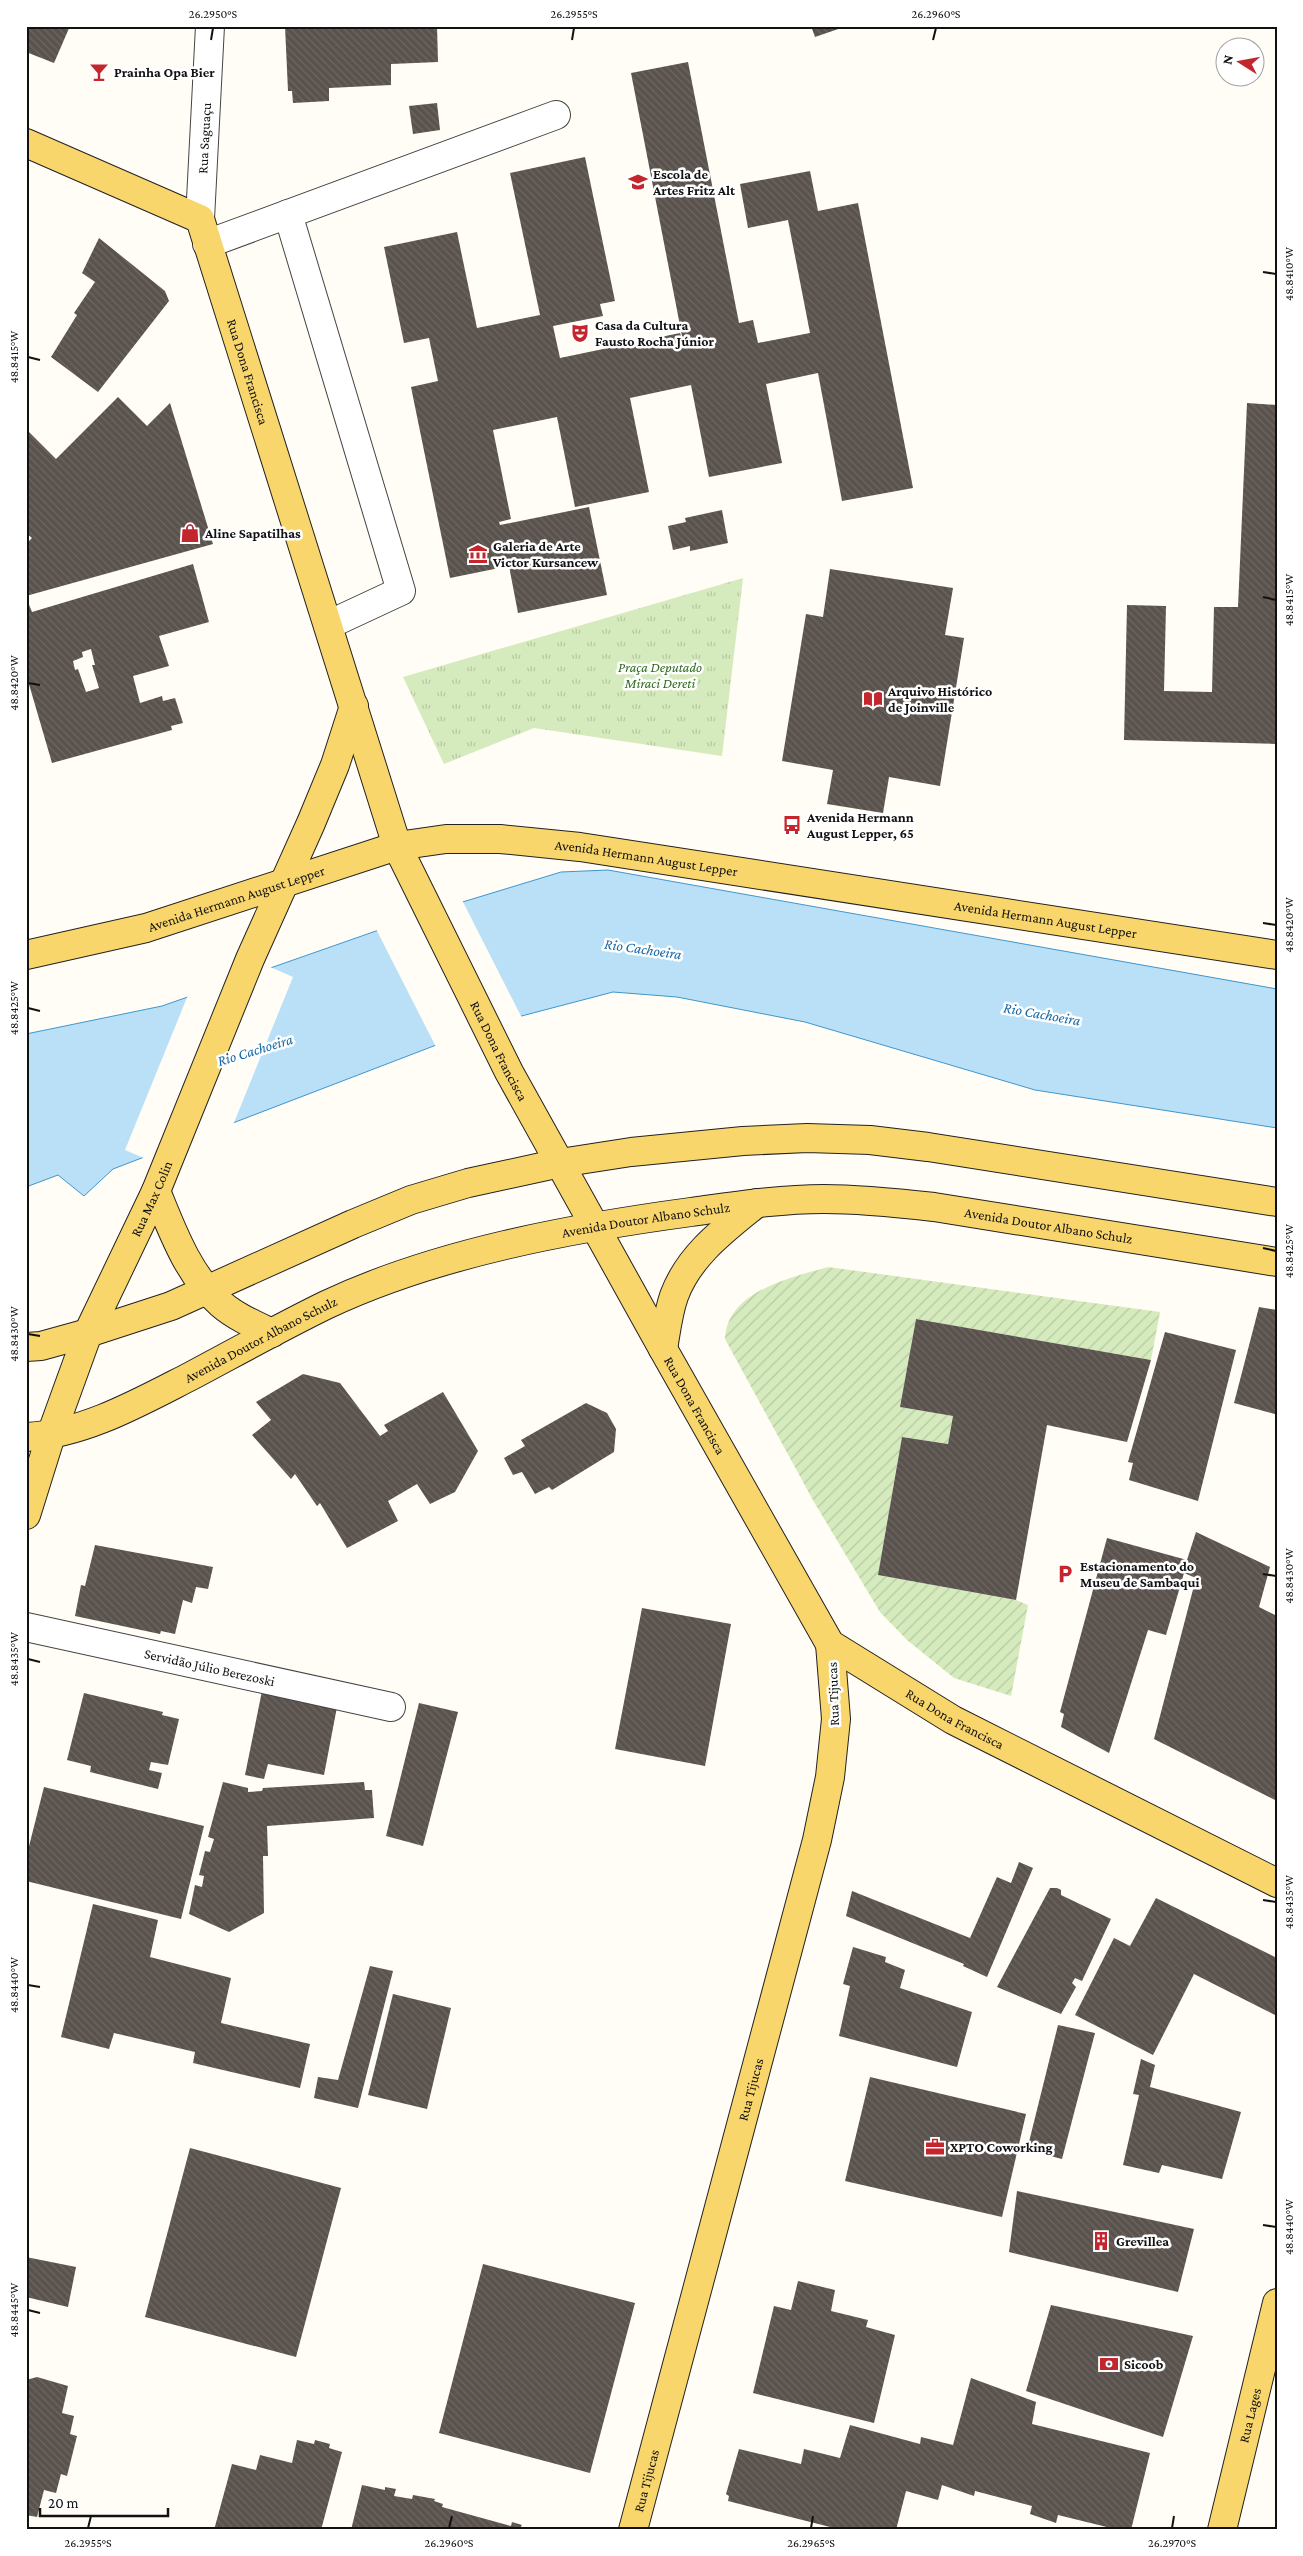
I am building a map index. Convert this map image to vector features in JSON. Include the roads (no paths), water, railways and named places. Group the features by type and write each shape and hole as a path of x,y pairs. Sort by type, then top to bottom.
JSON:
{"main road":[{"path":"26,143 204,232"},
{"name":"Rua Dona Francisca","path":"204,232 397,846 498,1050 663,1349 830,1644 954,1720 1277,1883"},
{"path":"282,883 312,823 335,765 354,706"},
{"name":"Avenida Hermann August Lepper","path":"26,956 146,928 397,846 446,840 500,839 580,847 1277,955"},
{"name":"Rua Max Colin","path":"26,1515 39,1436 161,1179 282,883"},
{"path":"26,1347 41,1346 88,1333 171,1306 411,1200 468,1183 560,1163 631,1152 743,1141 806,1138 870,1140 928,1147 1277,1202"},
{"path":"161,1179 187,1261 207,1289 222,1304 243,1319 272,1333"},
{"name":"Avenida Doutor Albano Schulz","path":"39,1436 89,1423 148,1398 328,1304 380,1283 441,1262 595,1227 758,1203 824,1199 934,1207 1277,1262"},
{"path":"663,1349 674,1297 689,1266 715,1237 758,1203"},
{"name":"Rua Tijucas","path":"633,2530 817,1840 830,1778 836,1719 830,1644"},
{"name":"Rua Lages","path":"1222,2530 1277,2303"}],"street":[{"name":"Rua Saguaçu","path":"204,232 210,26"},
{"path":"204,232 288,214 556,115"},
{"path":"288,214 401,591 328,625"},
{"name":"Servidão Júlio Berezoski","path":"26,1627 391,1707"}],"water":[{"name":"Rio Cachoeira","path":"608,870 1277,989 1277,1128 1035,1090 805,1022 677,997 613,992 491,1024 113,1169 84,1196 58,1175 26,1187 26,1034 162,1006 433,911 561,872"}],"place":[{"name":"Prainha Opa Bier","path":"99,72"},
{"name":"Escola de Artes Fritz Alt","path":"638,182"},
{"name":"Casa da Cultura Fausto Rocha Júnior","path":"580,333"},
{"name":"Aline Sapatilhas","path":"190,533"},
{"name":"Galeria de Arte Victor Kursancew","path":"478,554"},
{"name":"Arquivo Histórico de Joinville","path":"873,699"},
{"name":"Avenida Hermann August Lepper, 65","path":"792,825"},
{"name":"Estacionamento do Museu de Sambaqui","path":"1065,1574"},
{"name":"XPTO Coworking","path":"935,2147"},
{"name":"Grevillea","path":"1101,2241"},
{"name":"Sicoob","path":"1109,2364"}],"park label":[{"name":"Praça Deputado Miraci Dereti","path":"660,676"}]}
